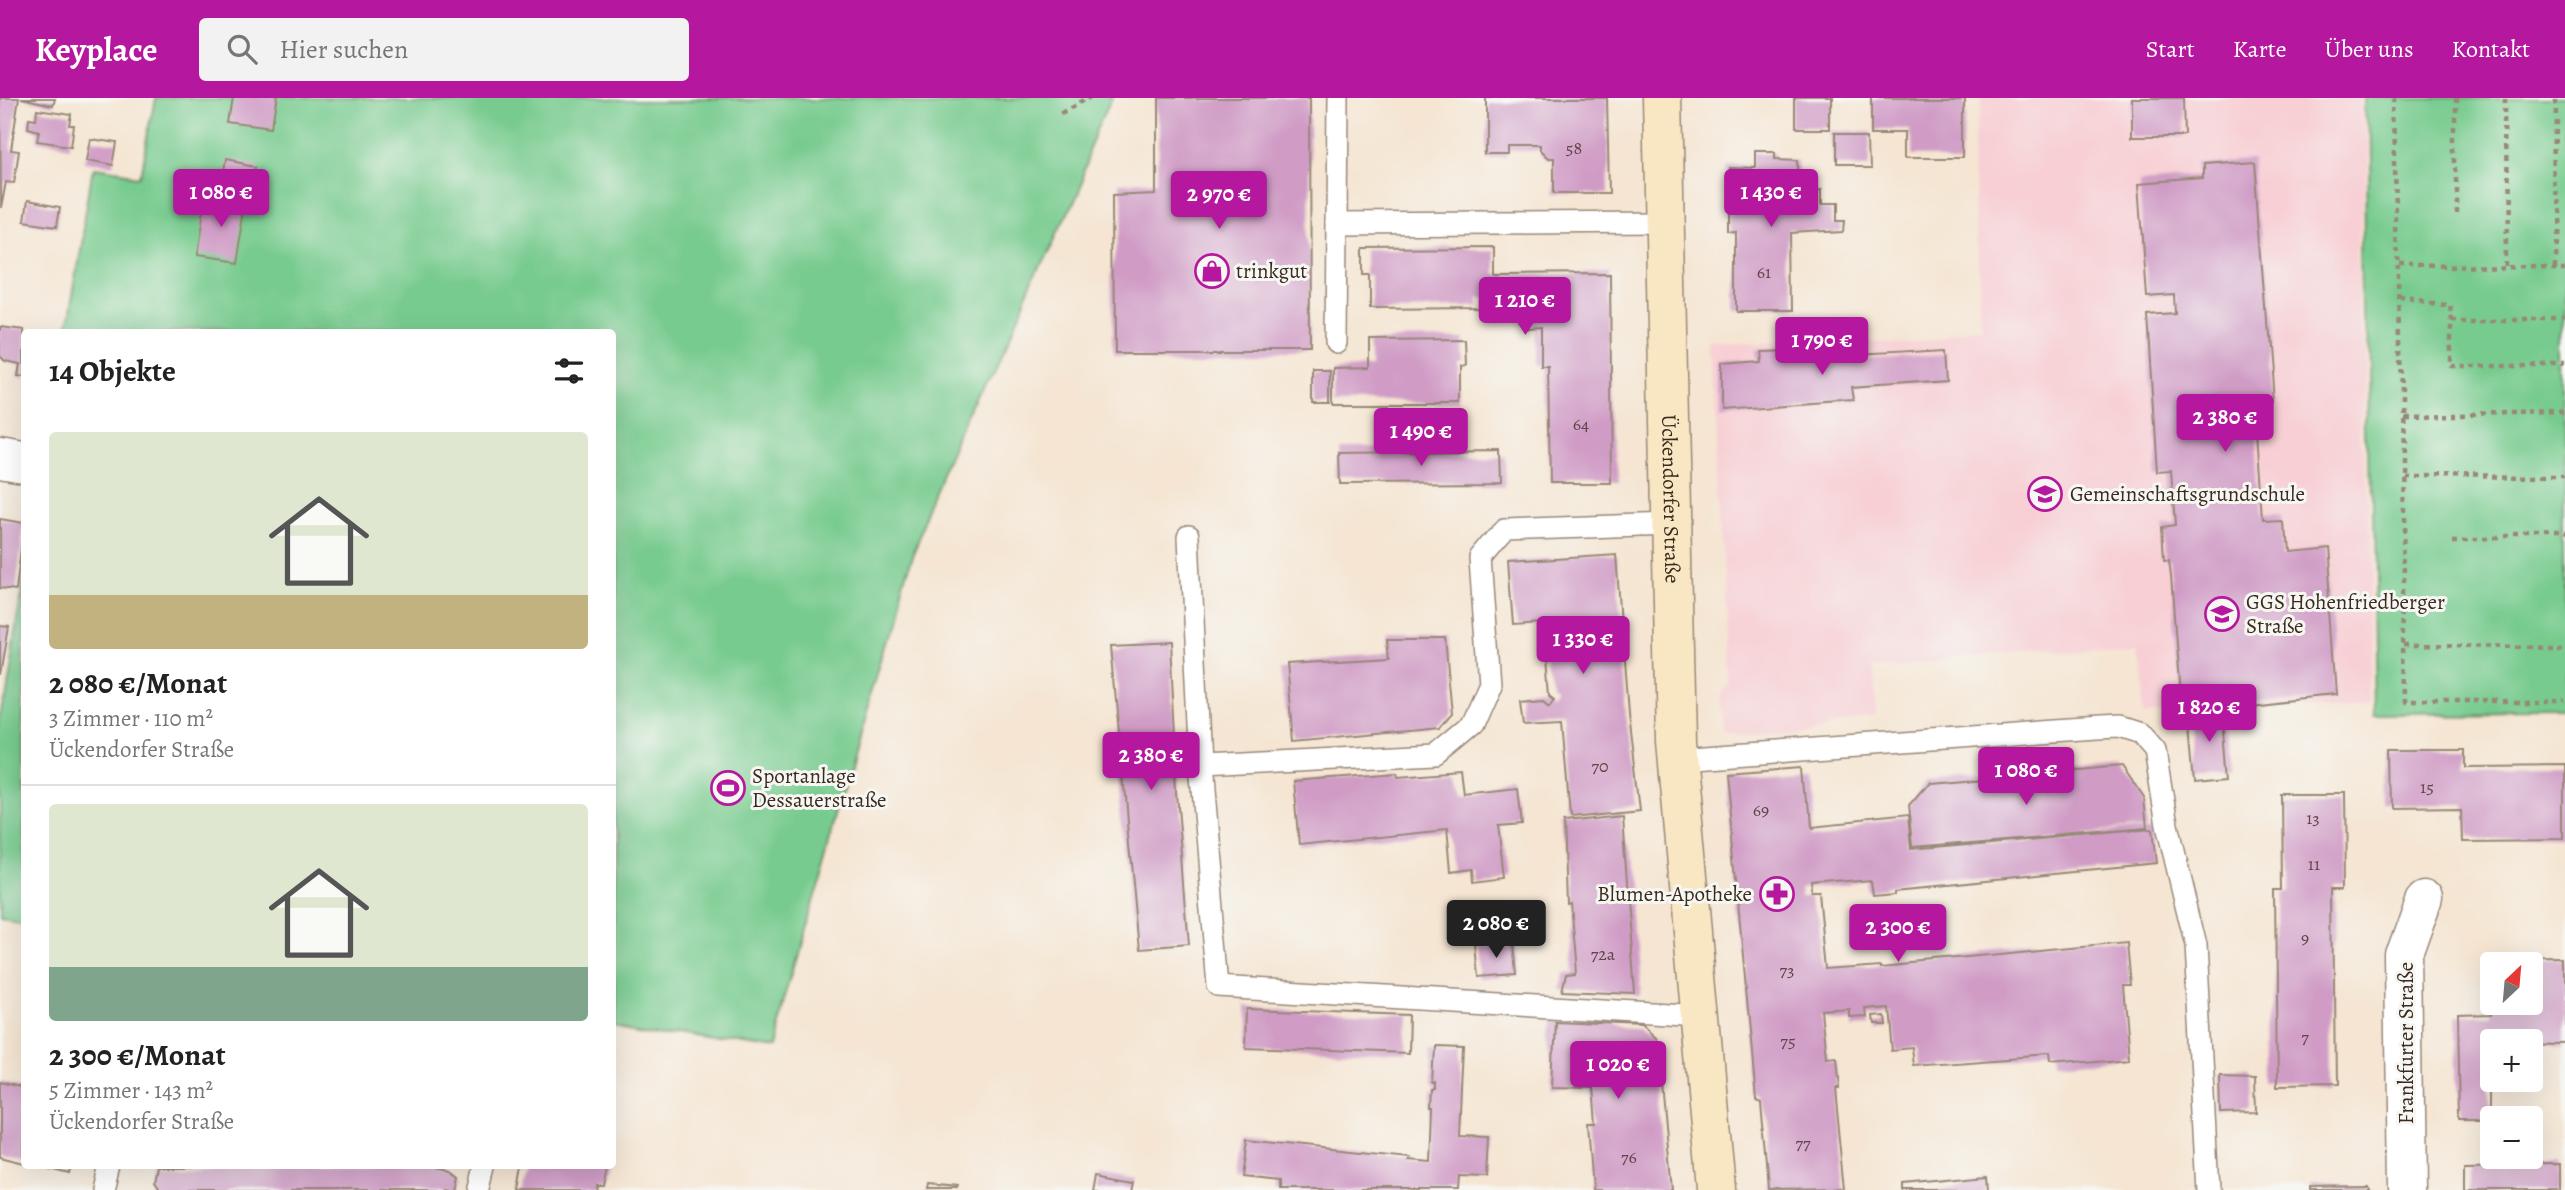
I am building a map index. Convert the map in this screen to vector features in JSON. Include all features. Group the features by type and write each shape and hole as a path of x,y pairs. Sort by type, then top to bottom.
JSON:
{"main road":[{"name":"Ückendorfer Straße","path":"1662,98 1670,524 1678,758 1717,1190"}],"street":[{"path":"0,458 21,462"},
{"name":"Frankfurter Straße","path":"2407,1190 2404,955 2424,899"}],"lane":[{"path":"1336,343 1338,98"},
{"path":"1338,224 1663,222"},
{"path":"1200,766 1436,754 1472,725 1489,684 1480,559 1504,530 1670,524"},
{"path":"1189,536 1200,766 1219,987 1701,1016"},
{"path":"1678,758 2098,728 2118,727 2140,734 2155,751 2167,825 2196,946 2209,1190"},
{"path":"103,1190 107,1169"},
{"path":"479,1190 484,1169"}],"path":[{"path":"1062,114 1093,98"},
{"path":"2396,98 2406,702 2565,702"},
{"path":"2455,98 2455,218"},
{"path":"2506,98 2507,265"},
{"path":"2553,265 2554,98"},
{"path":"2400,267 2565,265"},
{"path":"2400,303 2450,304 2452,366 2565,366"},
{"path":"2452,320 2565,320"},
{"path":"2401,416 2565,413"},
{"path":"2402,476 2565,477"},
{"path":"2452,537 2565,537"},
{"path":"2406,644 2565,645"}],"shaded area":[{"name":"Gemeinschaftsgrundschule","path":"1978,98 2362,98 2369,702 2145,713 2138,642 1869,666 1872,720 1720,733 1719,699 1731,685 1715,346 1980,330"}],"green space":[{"name":"Sportanlage Dessauerstraße","path":"156,98 1097,98 1112,104 912,556 769,1048 616,1021 616,329 66,329 93,168 142,175"},
{"path":"2365,98 2565,98 2565,713 2374,714"},
{"path":"21,596 21,916 0,913 0,725"}],"building":[{"path":"0,98 19,98 11,150 19,151 14,183 6,182 1,208"},
{"path":"21,98 55,98 53,105"},
{"path":"234,98 276,98 271,130 230,124"},
{"name":"trinkgut","path":"1156,98 1309,98 1310,350 1115,350 1114,192 1156,190"},
{"path":"1485,98 1607,98 1609,193 1554,193 1554,158 1548,158 1540,150 1540,145 1507,145 1507,152 1485,152"},
{"path":"1796,98 1830,98 1830,129 1796,129"},
{"path":"1873,98 1965,98 1965,157 1908,157 1908,129 1873,129"},
{"path":"2132,98 2184,98 2185,137 2132,137"},
{"path":"37,109 72,114 70,125 74,125 71,146 37,141 39,131 28,128 29,118 36,119"},
{"path":"1834,132 1869,132 1870,165 1834,165"},
{"path":"89,138 117,142 113,166 85,161"},
{"path":"1755,154 1777,154 1777,159 1800,160 1801,190 1820,189 1820,205 1833,205 1833,220 1842,220 1841,230 1792,233 1793,311 1736,311 1736,233 1728,234 1728,167 1755,168"},
{"path":"225,160 258,166 255,183 222,177"},
{"path":"2255,162 2273,401 2255,402 2263,519 2283,518 2285,552 2325,548 2336,694 2181,710 2171,576 2169,560 2164,560 2162,527 2175,525 2171,471 2157,472 2147,315 2175,313 2174,295 2147,297 2139,183 2202,178 2202,166"},
{"path":"210,193 247,199 237,263 194,257 202,206 208,207"},
{"path":"27,201 60,207 57,226 24,221"},
{"path":"1493,247 1493,274 1610,273 1612,483 1550,483 1548,366 1541,366 1541,327 1528,328 1527,292 1510,302 1479,299 1479,308 1370,309 1370,275 1364,275 1364,248"},
{"path":"0,327 21,330 21,376 18,376 20,364 5,361 0,356"},
{"path":"1464,340 1465,366 1460,367 1460,403 1333,403 1333,368 1370,367 1370,341"},
{"path":"1784,348 1785,359 1946,350 1948,380 1851,387 1853,400 1722,410 1722,364 1759,361 1758,349"},
{"path":"1313,371 1330,371 1330,402 1313,402"},
{"path":"1501,451 1502,483 1340,484 1339,453"},
{"path":"0,519 21,522 21,548 16,590 0,588"},
{"path":"1617,555 1629,715 1640,811 1570,818 1562,721 1523,723 1520,699 1544,697 1550,702 1555,696 1550,692 1546,646 1560,645 1558,622 1513,625 1508,562"},
{"path":"0,626 9,627 1,674 0,674"},
{"path":"1387,640 1445,640 1452,713 1440,727 1294,741 1287,664 1389,658"},
{"path":"1169,642 1189,946 1139,950 1111,645"},
{"path":"2223,710 2229,776 2195,779 2189,713"},
{"path":"2391,750 2463,750 2463,768 2565,767 2565,838 2463,839 2462,807 2392,808"},
{"path":"1804,766 1809,828 1908,818 1911,850 2152,829 2156,863 1898,889 1898,892 1875,894 1873,880 1811,885 1812,896 1821,896 1828,968 1882,966 2126,943 2130,985 2123,985 2129,1058 2050,1065 2049,1056 1914,1066 1912,1047 1890,1049 1886,1006 1864,1008 1865,1017 1849,1018 1849,1011 1823,1013 1828,1062 1836,1061 1839,1088 1836,1088 1846,1189 1769,1190 1761,1098 1756,1096 1726,772"},
{"path":"2122,766 2144,798 2147,828 1912,848 1908,806 1928,783"},
{"path":"1461,772 1464,795 1518,789 1522,823 1498,825 1504,877 1472,881 1471,870 1451,873 1447,830 1299,845 1293,781 1397,773 1398,777"},
{"path":"2282,795 2344,795 2345,887 2333,887 2335,1086 2277,1087 2275,888 2283,888"},
{"path":"1622,816 1635,994 1562,991 1566,974 1575,973 1569,901 1566,902 1563,822"},
{"path":"1514,942 1517,975 1479,978 1476,945"},
{"path":"2543,960 2565,960 2565,1042 2543,1042 2543,1029 2480,1029 2480,1092 2492,1092 2492,1106 2480,1106 2480,1121 2459,1121 2457,1015 2543,1015"},
{"path":"1247,1009 1409,1015 1408,1053 1246,1047"},
{"path":"1881,1014 1882,1023 1871,1023 1870,1015"},
{"path":"1555,1021 1642,1025 1657,1039 1671,1190 1593,1190 1588,1123 1596,1123 1593,1088 1552,1087"},
{"path":"1434,1045 1464,1046 1460,1136 1489,1137 1487,1178 1459,1177 1458,1190 1278,1190 1278,1181 1241,1177 1246,1140 1409,1157 1408,1160 1431,1162 1431,1107 1432,1090 1435,1090 1435,1083 1432,1083"},
{"path":"2220,1075 2255,1076 2256,1112 2221,1113"},
{"path":"0,1082 21,1087 21,1162 0,1157"},
{"path":"2543,1164 2560,1164 2560,1190 2465,1190 2465,1165 2480,1165 2480,1169 2543,1169"},
{"path":"51,1169 71,1169 70,1174"},
{"path":"155,1169 444,1169 458,1176 455,1190 159,1190 153,1181"},
{"path":"522,1169 604,1169 601,1183 594,1183 593,1190 519,1190"},
{"path":"1098,1173 1134,1180 1132,1190 1095,1190"},
{"path":"1988,1176 1989,1190 1905,1190 1905,1184"},
{"path":"927,1185 957,1188 957,1190 926,1190"},
{"path":"2366,1186 2367,1190 2310,1190 2310,1187"}],"place":[{"name":"trinkgut","path":"1212,271"},
{"name":"Gemeinschaftsgrundschule","path":"2045,494"},
{"name":"GGS Hohenfriedberger Straße","path":"2222,614"},
{"name":"Sportanlage Dessauerstraße","path":"728,788"},
{"name":"Blumen-Apotheke","path":"1777,894"}]}
